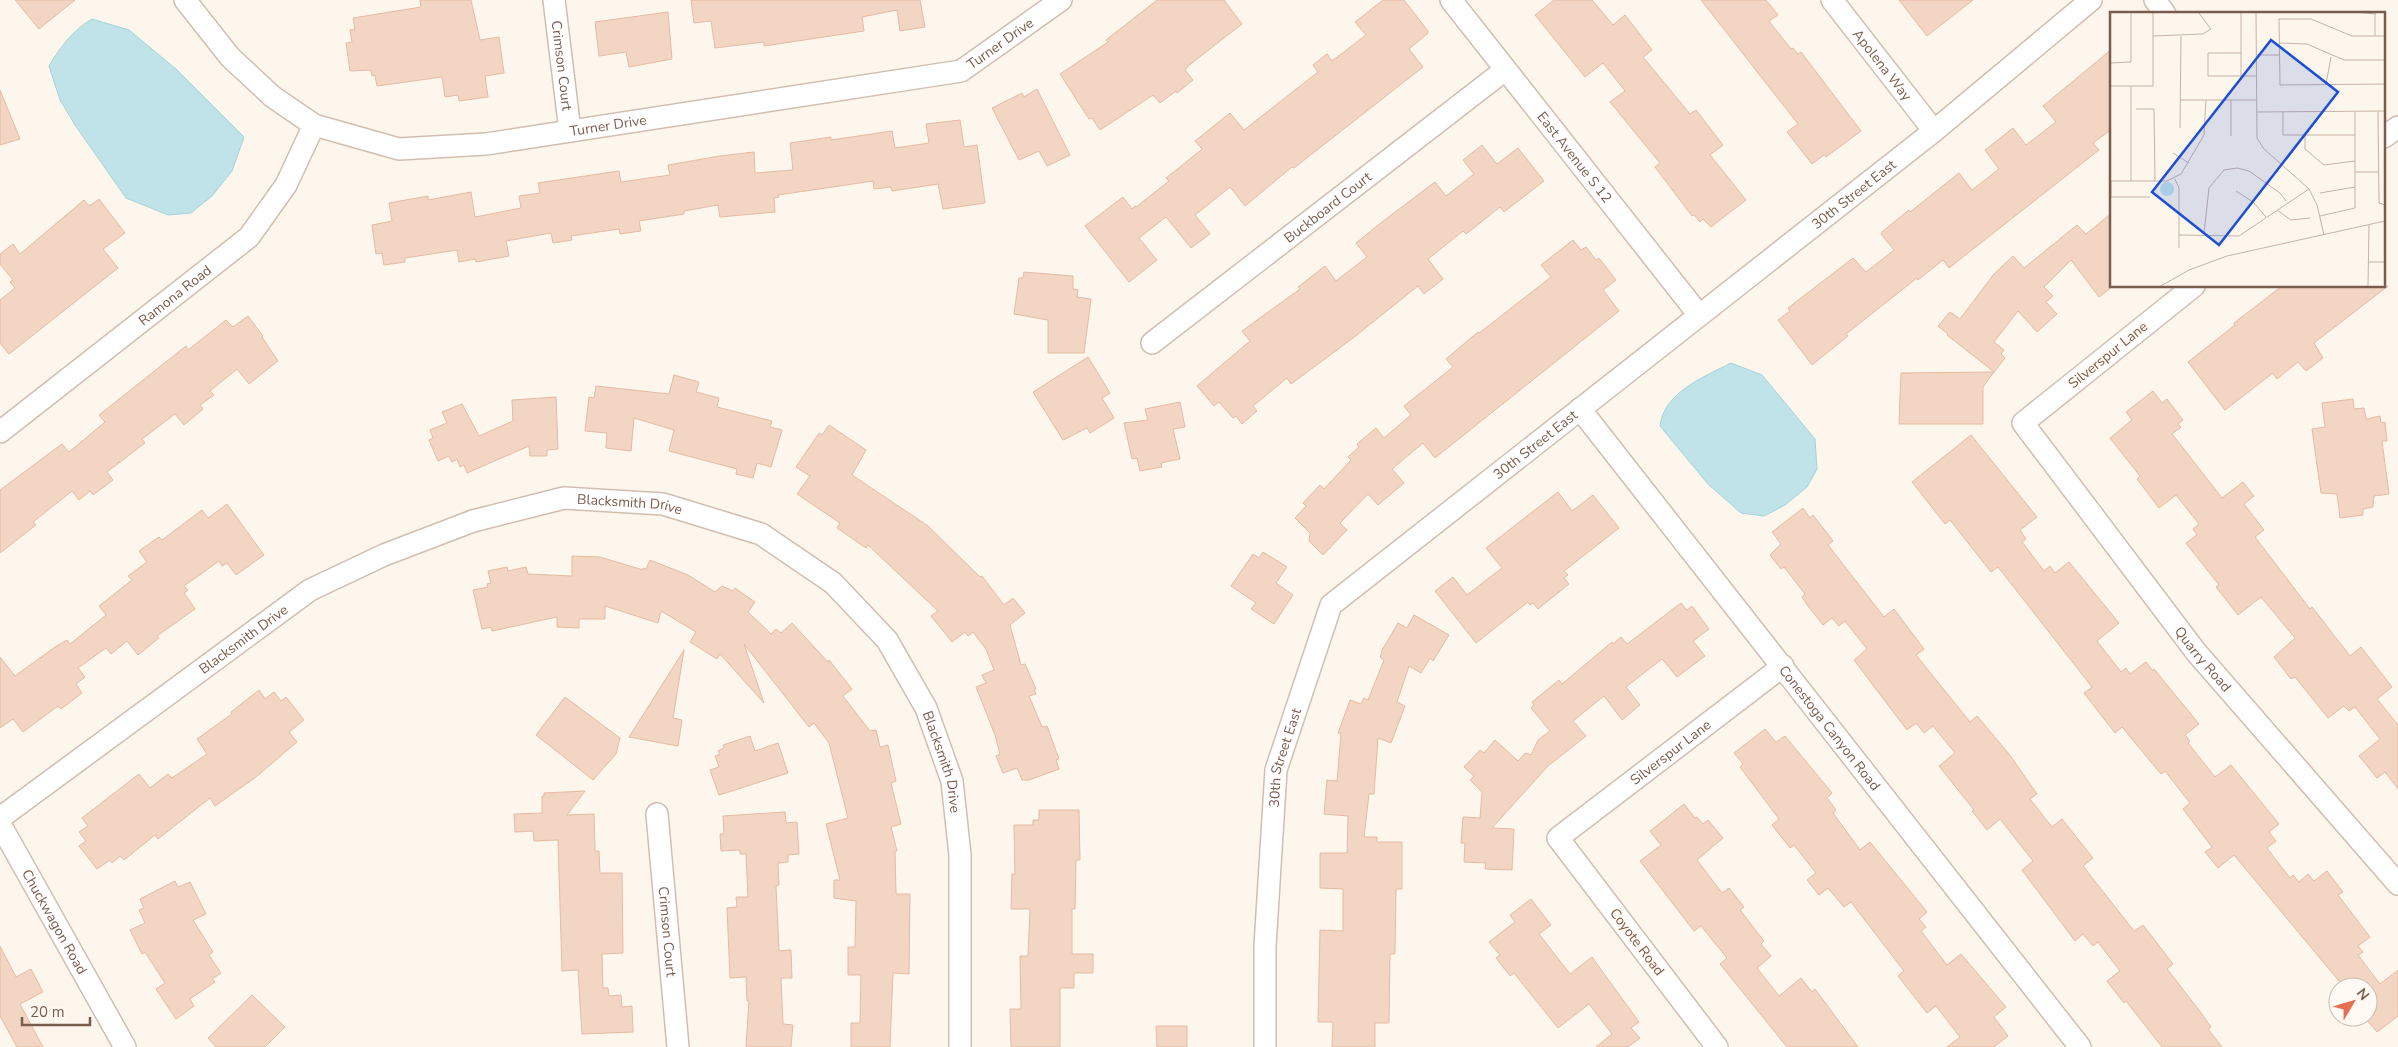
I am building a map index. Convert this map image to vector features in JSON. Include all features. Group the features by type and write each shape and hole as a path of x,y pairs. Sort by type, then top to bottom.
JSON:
{"street":[{"name":"Turner Drive","path":"185,0 230,57 273,97 314,125 399,149 486,144 961,71 1061,0"},
{"name":"Crimson Court","path":"554,0 570,131"},
{"name":"East Avenue S 12","path":"1451,0 1699,315"},
{"name":"Apolena Way","path":"1832,0 1934,131"},
{"name":"30th Street East","path":"1265,1047 1265,946 1276,770 1331,605 1934,131 2091,0"},
{"path":"2155,0 2164,12"},
{"name":"Buckboard Court","path":"1152,343 1505,70"},
{"name":"Ramona Road","path":"0,432 249,237 286,185 314,125"},
{"path":"2386,136 2398,127"},
{"name":"Silverspur Lane","path":"2023,423 2192,288"},
{"name":"Conestoga Canyon Road","path":"1580,409 2080,1047"},
{"name":"Quarry Road","path":"2023,423 2196,652 2394,872"},
{"name":"Blacksmith Drive","path":"0,818 310,590 334,578 384,555 473,521 564,498 663,504 761,534 833,583 887,640 926,708 952,781 960,855 960,1047"},
{"name":"Silverspur Lane","path":"1558,838 1783,666"},
{"name":"Crimson Court","path":"657,814 678,1047"},
{"name":"Chuckwagon Road","path":"0,824 125,1047"},
{"name":"Coyote Road","path":"1558,838 1717,1047"}],"water":[{"path":"92,19 129,30 176,69 244,137 232,171 212,196 191,213 168,215 126,198 75,125 60,100 49,66 68,40"},
{"path":"1731,363 1762,375 1815,439 1817,469 1807,487 1785,505 1764,516 1741,513 1708,484 1660,426 1663,414 1677,395 1698,380"}],"building":[{"path":"15,0 75,0 39,29"},
{"path":"420,0 471,0 480,40 499,37 504,73 485,76 488,97 459,101 458,95 445,97 442,77 377,86 375,75 372,76 371,70 350,71 346,43 352,42 350,30 355,29 353,18 421,7"},
{"path":"691,0 920,0 925,27 900,31 897,10 862,17 864,31 764,46 764,42 715,48 711,21 694,23"},
{"path":"1157,0 1224,0 1242,24 1188,66 1185,70 1193,80 1177,93 1176,91 1160,103 1153,95 1100,130 1092,118 1089,119 1060,74 1108,42 1106,40"},
{"path":"1383,0 1404,0 1428,31 1409,49 1423,67 1294,168 1292,167 1245,206 1230,187 1195,215 1210,234 1191,248 1166,217 1139,238 1157,260 1129,282 1085,226 1123,197 1132,209 1136,207 1169,181 1166,178 1202,149 1195,141 1230,113 1244,130 1318,72 1313,65 1327,54 1332,61 1366,35 1355,22"},
{"path":"1554,0 1592,0 1613,25 1625,15 1652,50 1643,57 1690,114 1696,110 1723,145 1710,155 1746,200 1711,227 1703,219 1700,222 1694,215 1692,216 1655,167 1660,163 1610,102 1625,91 1603,63 1585,77 1535,15"},
{"path":"1701,0 1766,0 1778,15 1769,21 1791,49 1793,48 1798,54 1801,52 1861,131 1826,157 1824,155 1812,164 1787,132 1798,124"},
{"path":"1899,0 1973,0 1927,36"},
{"path":"668,12 672,59 629,67 626,52 599,56 595,22"},
{"path":"2110,51 2110,130 2093,143 2099,150 1949,268 1943,260 1918,280 1917,278 1846,334 1848,336 1812,365 1778,320 1790,311 1788,308 1853,258 1866,272 1894,250 1881,234 1883,231 1959,173 1972,190 1999,169 1985,150 2013,128 2026,145 2056,122 2043,106"},
{"path":"1037,89 1070,155 1047,166 1039,151 1019,160 992,108 1022,93 1024,97"},
{"path":"0,90 20,139 0,145"},
{"path":"960,120 964,147 977,145 985,203 943,209 938,184 892,191 891,187 874,189 873,181 778,195 779,197 774,198 775,212 720,217 718,205 684,211 684,214 639,221 641,231 620,234 619,229 571,236 572,240 553,243 551,233 506,241 509,256 476,262 475,259 459,262 457,250 405,258 405,262 384,265 382,253 376,254 372,225 392,221 389,203 428,196 428,200 471,192 475,217 521,208 519,196 540,193 538,183 619,171 621,182 670,175 668,165 754,152 755,173 793,170 790,143 831,137 831,140 892,131 895,148 929,143 926,124"},
{"path":"1482,145 1497,164 1518,148 1544,181 1504,212 1500,207 1466,234 1463,231 1428,259 1443,279 1424,294 1418,286 1291,384 1287,378 1253,406 1257,411 1242,424 1236,416 1233,418 1219,402 1214,406 1197,386 1250,341 1242,331 1300,289 1298,287 1325,266 1336,281 1367,257 1356,243 1435,182 1446,196 1474,174 1463,160"},
{"path":"99,199 125,233 103,249 118,268 9,354 0,343 0,300 15,288 10,282 13,280 0,264 0,254 13,244 20,254 84,200 88,205 91,205"},
{"path":"2110,215 2111,288 2099,297 2071,260 2044,287 2053,296 2046,302 2057,314 2037,332 2018,311 1994,342 2004,350 2001,354 2005,358 1994,372 1938,326 1950,312 1960,319 1994,274 2013,256 2024,268 2077,225 2086,234"},
{"path":"1573,240 1581,250 1586,247 1596,260 1599,258 1616,280 1603,290 1619,311 1435,458 1423,443 1392,469 1404,483 1378,505 1368,494 1340,523 1347,530 1323,555 1309,541 1310,533 1295,518 1306,506 1303,503 1320,485 1324,489 1351,460 1348,457 1359,447 1357,444 1376,428 1384,438 1411,415 1404,406 1453,367 1446,359 1478,332 1551,277 1541,265"},
{"path":"1024,272 1073,276 1073,289 1078,290 1077,297 1091,299 1084,353 1048,353 1048,320 1014,314 1019,278 1023,278"},
{"path":"2279,288 2385,288 2314,343 2323,358 2306,371 2298,362 2277,379 2273,373 2225,410 2188,362 2235,325 2234,323"},
{"path":"248,316 278,361 249,384 237,369 210,391 214,395 200,405 203,409 184,425 175,414 142,439 145,443 107,472 113,480 93,495 90,491 79,500 72,491 33,522 36,525 0,553 0,490 62,444 69,452 105,422 99,415 186,346 188,350 226,320 233,327"},
{"path":"1088,357 1110,393 1102,398 1114,418 1090,433 1087,428 1063,440 1033,392"},
{"path":"1994,372 1983,387 1983,424 1899,424 1901,373"},
{"path":"674,375 699,382 696,392 719,398 717,407 772,421 770,427 782,430 771,467 757,463 753,478 736,474 737,469 669,451 674,430 634,418 631,451 606,448 607,433 585,431 589,397 594,398 596,386 669,394"},
{"path":"2153,391 2162,403 2167,399 2183,420 2178,424 2181,427 2172,434 2222,498 2243,482 2254,496 2244,504 2264,530 2255,537 2310,609 2312,607 2350,656 2361,647 2392,687 2377,699 2398,725 2398,789 2385,772 2377,778 2359,756 2380,739 2355,707 2349,711 2344,706 2328,718 2295,677 2291,679 2274,657 2295,638 2261,597 2238,615 2216,587 2219,585 2186,543 2197,535 2193,529 2199,524 2176,495 2159,508 2137,479 2140,476 2110,438 2132,420 2126,412"},
{"path":"556,397 558,449 547,450 547,456 530,456 529,446 467,473 464,465 460,467 457,459 452,462 449,456 438,461 429,440 433,438 430,430 447,423 442,412 462,404 479,436 513,421 512,400"},
{"path":"2353,399 2354,409 2364,408 2366,419 2380,416 2381,423 2385,422 2387,441 2382,441 2389,494 2374,496 2373,507 2363,509 2363,515 2340,518 2337,494 2321,493 2312,429 2325,427 2322,403"},
{"path":"1180,402 1185,427 1173,429 1180,459 1161,463 1162,467 1140,471 1137,458 1132,459 1124,423 1148,420 1145,409"},
{"path":"829,425 866,450 852,475 928,526 980,577 982,576 1004,605 1013,598 1025,613 1010,625 1021,665 1025,664 1036,689 1034,689 1036,694 1029,696 1042,727 1047,726 1059,759 1056,760 1059,769 1029,780 1022,780 1017,768 1003,773 996,756 1000,754 995,735 976,687 986,683 982,675 994,670 986,649 973,632 968,636 965,632 952,642 931,616 938,611 868,545 866,548 837,528 840,523 797,494 810,476 796,467 819,433 822,435"},
{"path":"1971,435 2037,517 2020,530 2026,539 2022,542 2044,571 2050,566 2055,573 2069,562 2119,623 2097,641 2121,672 2126,668 2130,674 2146,662 2153,671 2154,669 2199,724 2185,735 2190,741 2188,743 2215,777 2231,765 2279,824 2269,832 2276,841 2267,848 2290,878 2293,875 2299,882 2308,874 2314,881 2327,871 2343,892 2338,895 2370,937 2358,946 2363,952 2358,955 2375,977 2336,977 2234,855 2218,868 2205,852 2212,847 2183,809 2190,803 2165,771 2161,774 2122,727 2115,733 2084,693 2092,687 1998,567 1991,572 1950,520 1945,524 1912,482"},
{"path":"1558,492 1572,511 1593,495 1619,528 1564,571 1568,575 1564,578 1569,584 1538,609 1533,603 1530,605 1528,602 1476,643 1435,591 1453,577 1467,595 1502,568 1486,548"},
{"path":"227,504 264,555 236,575 227,563 222,566 219,561 184,586 188,590 184,593 195,609 157,636 159,638 138,655 127,641 111,654 106,648 78,668 85,677 76,684 82,693 61,709 58,706 23,732 13,719 0,728 0,657 15,676 67,640 70,644 106,615 99,606 132,580 128,576 147,562 139,551 159,537 162,540 202,510 208,518"},
{"path":"1803,508 1810,518 1813,515 1833,541 1828,545 1884,617 1894,609 1924,649 1916,655 1970,722 1977,716 2009,754 2037,794 2030,799 2052,827 2062,819 2093,858 2083,866 2134,931 2143,925 2173,964 2167,969 2202,1014 2211,1027 2208,1029 2222,1047 2162,1047 2126,1001 2124,1003 2107,981 2120,971 2098,942 2093,946 2083,934 2075,941 2022,870 2033,861 2000,819 1987,830 1972,811 1974,810 1939,766 1955,753 1933,726 1924,733 1916,723 1907,730 1854,660 1867,649 1845,621 1839,626 1832,618 1823,625 1808,606 1802,597 1805,594 1784,567 1781,569 1770,555 1781,544 1772,532"},
{"path":"1263,552 1287,567 1276,583 1293,595 1274,624 1251,609 1256,603 1231,586 1253,554 1259,558"},
{"path":"572,556 600,557 643,570 643,568 646,569 650,560 688,575 715,592 722,586 733,591 735,588 755,602 748,612 771,634 776,629 781,633 792,623 828,662 829,660 852,689 843,696 870,731 876,730 880,747 888,745 896,781 891,783 901,824 891,827 897,851 895,851 896,894 910,894 909,974 893,973 890,1047 851,1047 851,1023 860,1023 861,975 848,975 848,947 855,947 856,901 834,898 834,880 840,880 826,824 848,818 829,743 814,723 809,727 744,644 764,703 720,654 717,659 690,642 696,632 661,611 658,623 605,606 605,619 579,619 579,628 557,627 557,617 492,631 491,627 482,629 473,590 488,587 487,584 491,583 488,571 507,567 508,571 526,567 528,574 572,576"},
{"path":"1681,603 1687,610 1692,606 1709,629 1693,641 1705,656 1677,677 1662,659 1626,687 1640,705 1622,720 1604,696 1573,721 1586,736 1548,766 1492,828 1514,829 1512,870 1485,869 1486,863 1464,862 1465,843 1461,843 1463,817 1480,818 1482,792 1470,780 1474,776 1464,767 1480,750 1484,753 1495,740 1518,761 1525,753 1531,755 1538,740 1550,731 1531,708 1534,705 1532,702 1559,680 1562,684 1612,642 1613,644 1621,637 1627,644"},
{"path":"1414,615 1449,635 1433,661 1430,658 1421,673 1409,666 1397,702 1405,706 1391,743 1378,738 1374,794 1369,794 1364,837 1377,837 1377,842 1402,842 1402,889 1396,889 1395,954 1390,954 1389,1023 1375,1023 1375,1047 1332,1047 1333,1022 1318,1022 1320,930 1343,931 1343,889 1320,888 1320,853 1347,853 1348,816 1324,814 1327,780 1337,781 1341,734 1338,733 1350,700 1361,704 1364,698 1368,700 1384,660 1380,657 1381,652 1398,623 1407,628"},
{"path":"684,650 673,718 682,720 678,746 629,737"},
{"path":"259,690 265,699 274,692 281,701 286,697 304,720 289,732 297,742 256,777 215,806 210,798 158,839 155,835 124,860 120,856 112,863 110,860 97,869 79,846 86,841 79,832 88,826 82,818 139,774 150,788 168,774 172,778 207,754 197,739 232,714 231,712"},
{"path":"565,697 620,738 616,754 593,780 536,735"},
{"path":"1765,729 1776,742 1785,736 1832,793 1827,798 1836,810 1833,813 1860,850 1870,842 1927,912 1919,919 1926,927 1921,931 1947,965 1961,954 2006,1007 1994,1017 2008,1036 1994,1047 1947,1047 1960,1037 1936,1006 1927,1013 1898,976 1904,971 1851,902 1844,907 1828,888 1819,895 1807,880 1816,873 1794,845 1790,848 1772,825 1779,819 1740,767 1743,764 1734,753"},
{"path":"750,736 755,751 778,743 788,773 719,795 710,770 719,767 715,756 720,754 718,751 724,748 723,745"},
{"path":"585,791 567,815 594,814 595,851 599,851 600,873 622,873 623,953 602,954 603,988 608,988 609,996 621,995 622,1007 632,1006 633,1032 582,1034 578,970 562,971 558,840 534,841 533,831 515,832 514,814 542,813 542,796 544,796 544,793"},
{"path":"1684,804 1695,818 1697,817 1703,824 1708,820 1723,838 1697,860 1722,893 1729,888 1744,907 1740,910 1764,941 1761,944 1771,956 1757,968 1779,996 1801,978 1812,992 1815,989 1858,1047 1787,1047 1720,964 1727,958 1701,926 1694,931 1640,861 1661,845 1650,831"},
{"path":"1039,810 1079,810 1080,860 1076,860 1075,909 1072,909 1072,954 1093,954 1093,973 1074,973 1074,988 1060,988 1060,1047 1011,1047 1010,1009 1021,1009 1020,956 1028,956 1030,909 1011,909 1012,874 1015,874 1014,825 1033,825 1033,820 1039,820"},
{"path":"785,812 786,823 797,822 799,854 788,855 788,862 778,863 779,885 776,886 779,951 791,950 792,978 781,978 783,1024 793,1025 791,1047 746,1047 749,1001 747,1001 746,977 730,978 727,908 737,907 736,897 748,897 746,854 740,854 740,850 721,851 720,834 724,834 723,816"},
{"path":"175,881 178,887 190,882 206,914 193,920 213,952 209,955 221,973 212,979 215,982 190,999 194,1006 176,1019 156,989 165,983 145,952 142,954 130,930 145,923 139,910 144,908 140,899"},
{"path":"1531,899 1551,925 1539,934 1570,974 1592,957 1639,1022 1631,1028 1640,1038 1628,1047 1596,1047 1612,1034 1589,1004 1558,1028 1514,973 1510,976 1496,958 1500,955 1489,942 1515,922 1510,915"},
{"path":"0,946 16,977 31,969 43,992 20,1004 43,1047 17,1047 0,1016"},
{"path":"2398,970 2398,1016 2377,1032 2373,1027 2378,1027 2378,981 2380,984"},
{"path":"252,995 285,1027 265,1047 216,1047 208,1038"},
{"path":"1156,1026 1187,1026 1187,1047 1157,1047"}]}
